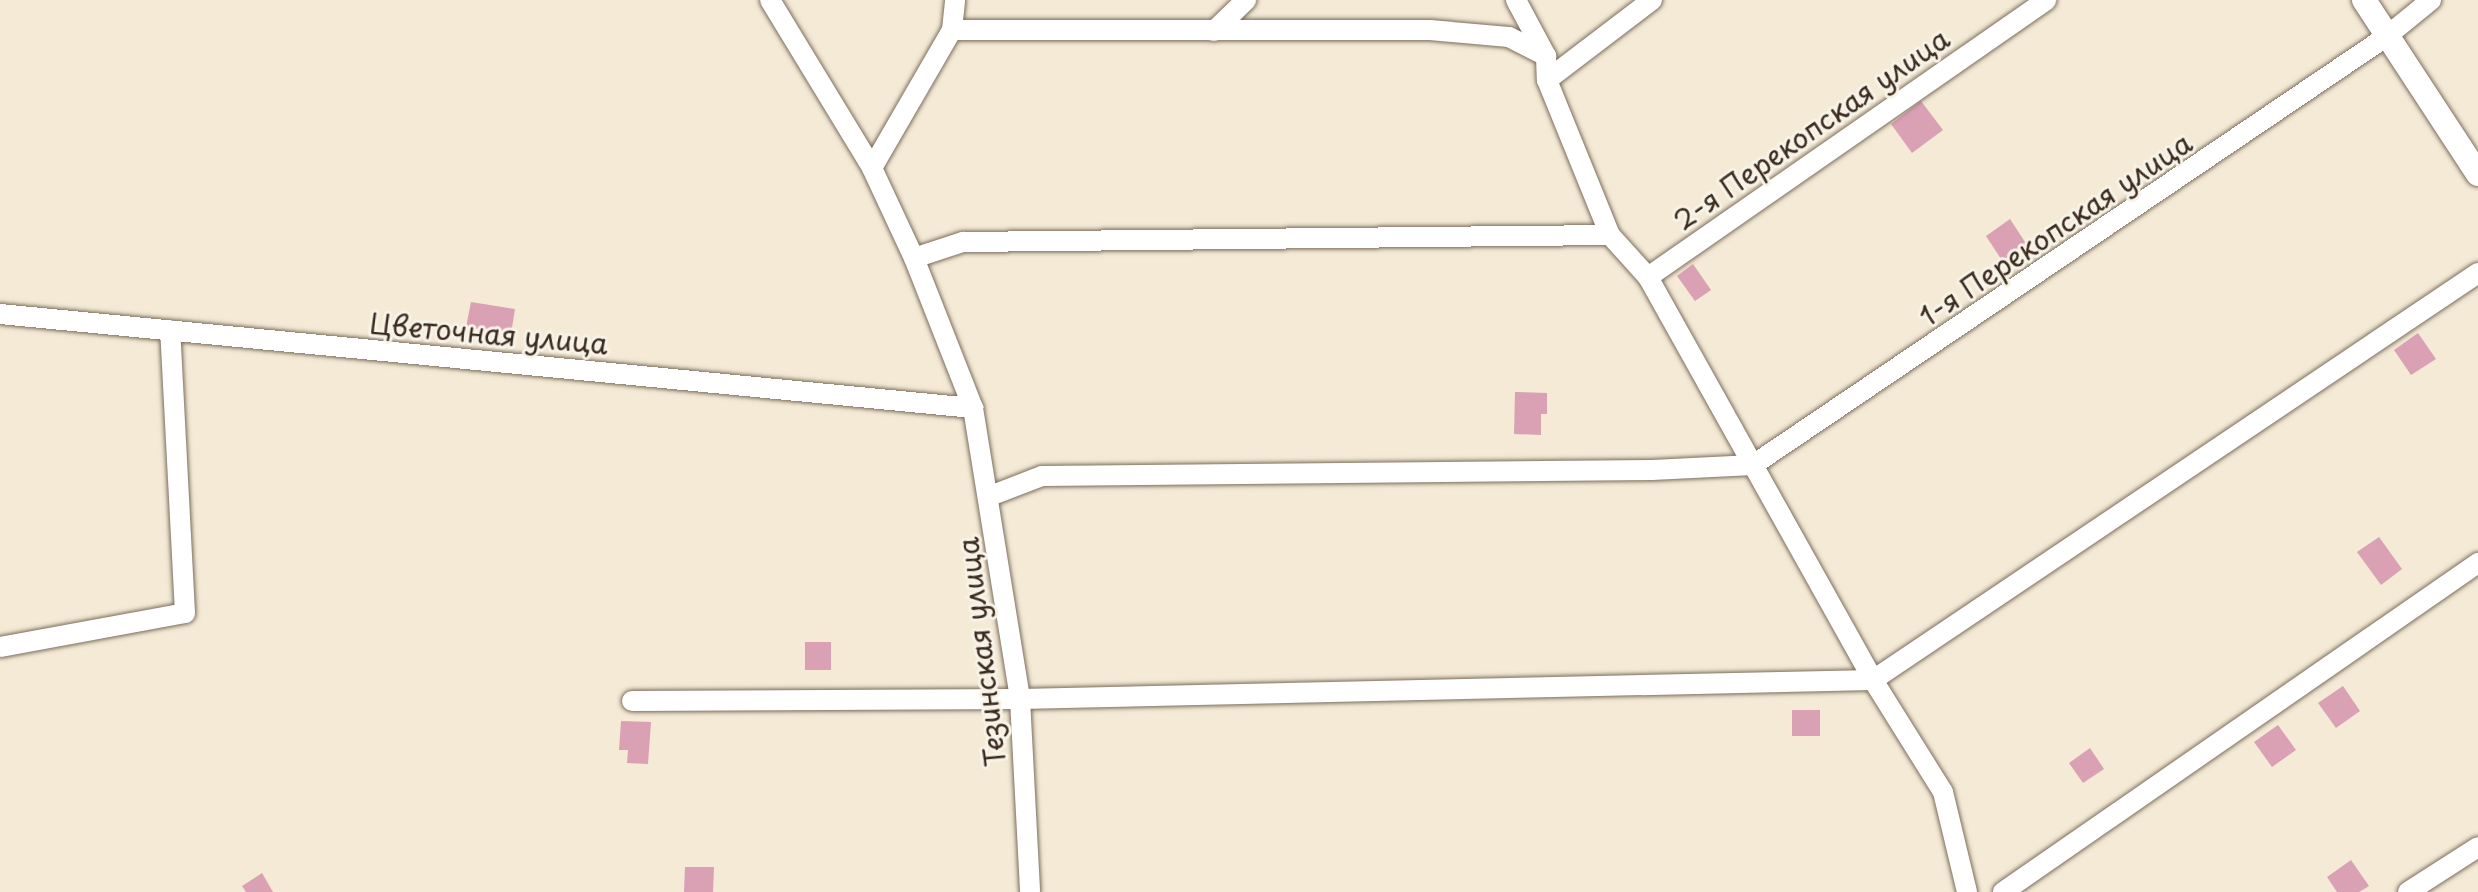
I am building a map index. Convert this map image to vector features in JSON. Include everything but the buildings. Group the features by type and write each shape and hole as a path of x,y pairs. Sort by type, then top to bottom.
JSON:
{"street":[{"name":"Тезинская улица","path":"770,0 872,168 914,258 973,408 990,496 1020,699 1030,892"},
{"path":"872,168 952,30 955,0"},
{"path":"1214,31 1246,0"},
{"path":"1516,0 1546,56 1547,80 1610,235 1648,277 1873,680 1943,792 1967,892"},
{"path":"1547,80 1652,0"},
{"name":"2-я Перекопская улица","path":"1648,277 2046,0"},
{"path":"2364,0 2478,174"},
{"name":"1-я Перекопская улица","path":"1753,465 2387,36 2431,0"},
{"path":"952,30 1430,30 1509,37 1546,56"},
{"path":"914,258 963,242 1610,235"},
{"path":"632,701 1020,699 1873,680 2478,273"},
{"name":"Цветочная улица","path":"0,314 973,408"},
{"path":"0,647 185,613 170,330"},
{"path":"990,496 1042,476 1652,470 1753,465"},
{"path":"2003,892 2478,563"},
{"path":"2408,892 2478,847"}]}
